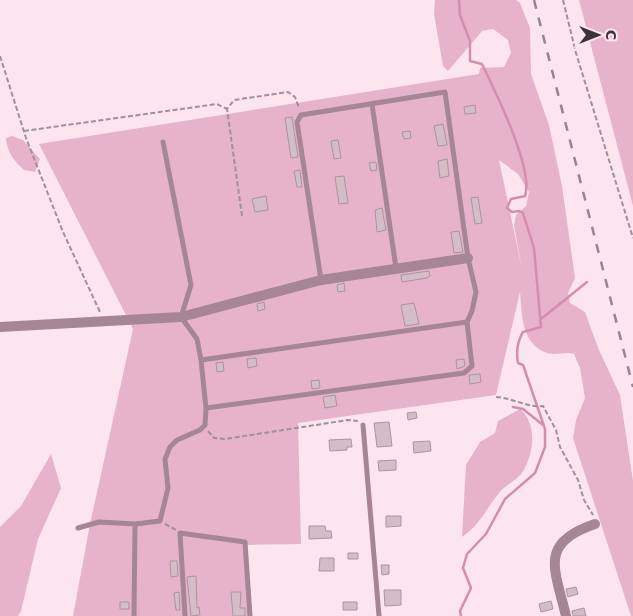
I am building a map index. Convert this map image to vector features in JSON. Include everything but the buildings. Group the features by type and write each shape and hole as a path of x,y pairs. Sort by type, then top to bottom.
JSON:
{"street":[{"path":"0,327 181,317 321,280 468,258"},
{"path":"566,616 557,578 554,554 562,542 575,531 595,524"}],"lane":[{"path":"206,408 464,373 472,366 467,322 472,311 476,292 468,258 445,92 302,115 297,122 321,280"},
{"path":"372,104 396,269"},
{"path":"78,528 99,522 135,524 160,522 168,488 165,460 170,447 178,440 200,430 205,425 206,408 201,360 196,339 181,317 191,284 163,142"},
{"path":"201,360 467,322"},
{"path":"363,425 379,616"},
{"path":"134,616 135,524"},
{"path":"185,616 180,533 245,542 250,616"}],"path":[{"path":"562,0 576,53 633,238"},
{"path":"0,56 24,131 63,232 99,305 103,321"},
{"path":"242,216 227,109 234,100 288,92 295,96 302,115"},
{"path":"24,131 217,104 227,109"},
{"path":"496,397 523,402 534,408 543,406 556,430 560,447 578,480 584,500 596,520 595,524"},
{"path":"205,425 214,438 226,440 348,420 358,421 363,425"},
{"path":"160,522 180,533"}],"shaded area":[{"path":"435,0 516,0 520,3 530,28 531,74 549,125 562,186 575,278 568,293 570,303 585,312 599,350 620,395 633,481 633,616 631,616 573,438 576,420 585,398 580,368 574,354 547,353 538,349 532,343 524,327 520,292 496,395 298,423 301,544 247,545 252,616 73,616 90,524 133,329 39,144 479,74 480,68 504,67 511,53 508,40 493,29 482,31 448,71 443,66 434,14","holes":["499,160 518,174 529,192 526,206 516,215 514,225 522,269"]},
{"path":"579,0 633,0 633,206"},
{"path":"12,136 23,140 40,159 35,172 24,170 12,156 6,138"},
{"path":"520,409 530,423 532,431 531,449 526,465 520,476 499,493 474,527 462,537 466,465 480,442 495,433 498,421"},
{"path":"51,454 61,488 38,539 21,611 18,616 0,616 0,527 21,506"}],"waterway":[{"path":"459,0 460,15 470,41 470,61 482,64 512,130 524,168 525,196 511,199 507,208 512,212 519,211 523,213 534,248 541,327 523,332 518,343 517,359 518,363 523,365 545,429 545,447 535,473 505,499 486,534 467,554 463,568 471,588 460,611 461,616"},
{"path":"541,319 587,282"},
{"path":"513,407 523,409 543,425"}],"railway":[{"path":"534,0 633,387"}]}
